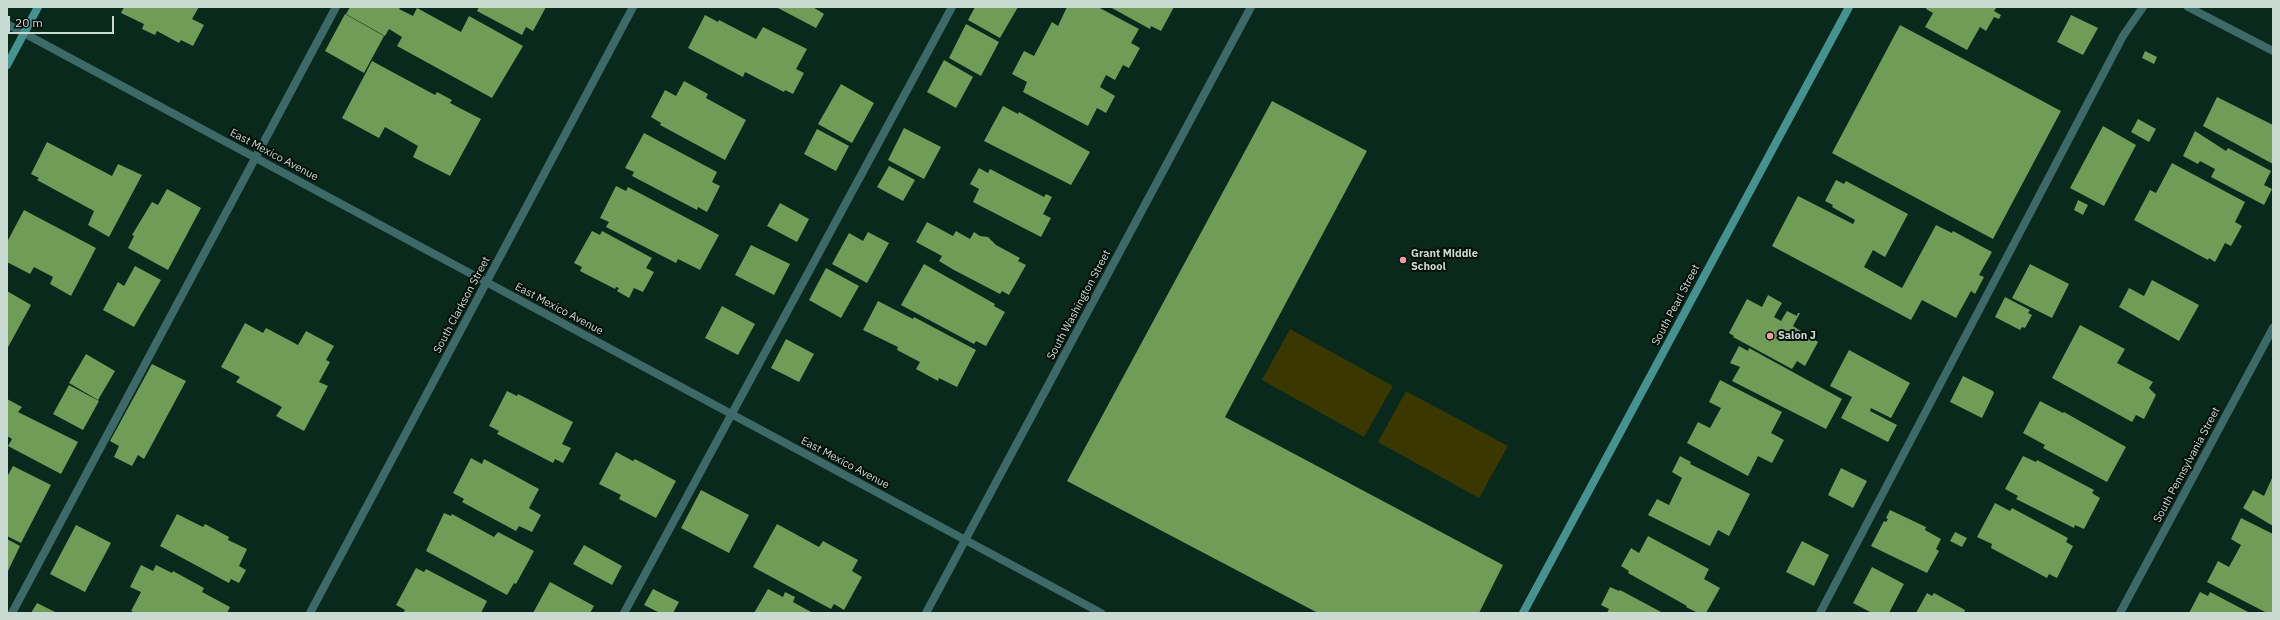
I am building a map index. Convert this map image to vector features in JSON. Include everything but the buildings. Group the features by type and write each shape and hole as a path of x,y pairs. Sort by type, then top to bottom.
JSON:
{"street":[{"path":"7,65 38,7"},
{"path":"12,613 336,7"},
{"name":"South Clarkson Street","path":"310,613 633,7"},
{"path":"624,613 733,415 952,7"},
{"name":"South Washington Street","path":"926,613 1251,7"},
{"name":"South Pearl Street","path":"1522,613 1849,7"},
{"path":"1820,613 2123,36 2143,7"},
{"path":"2188,7 2273,52"},
{"name":"East Mexico Avenue","path":"7,24 1101,613"},
{"name":"South Pennsylvania Street","path":"2120,613 2273,328"}],"shaded area":[{"path":"1290,329 1393,386 1364,437 1262,380"},
{"path":"1406,391 1508,446 1479,498 1378,442"}],"place":[{"name":"Grant Middle School","path":"1403,260"},
{"name":"Salon J","path":"1770,336"}]}
